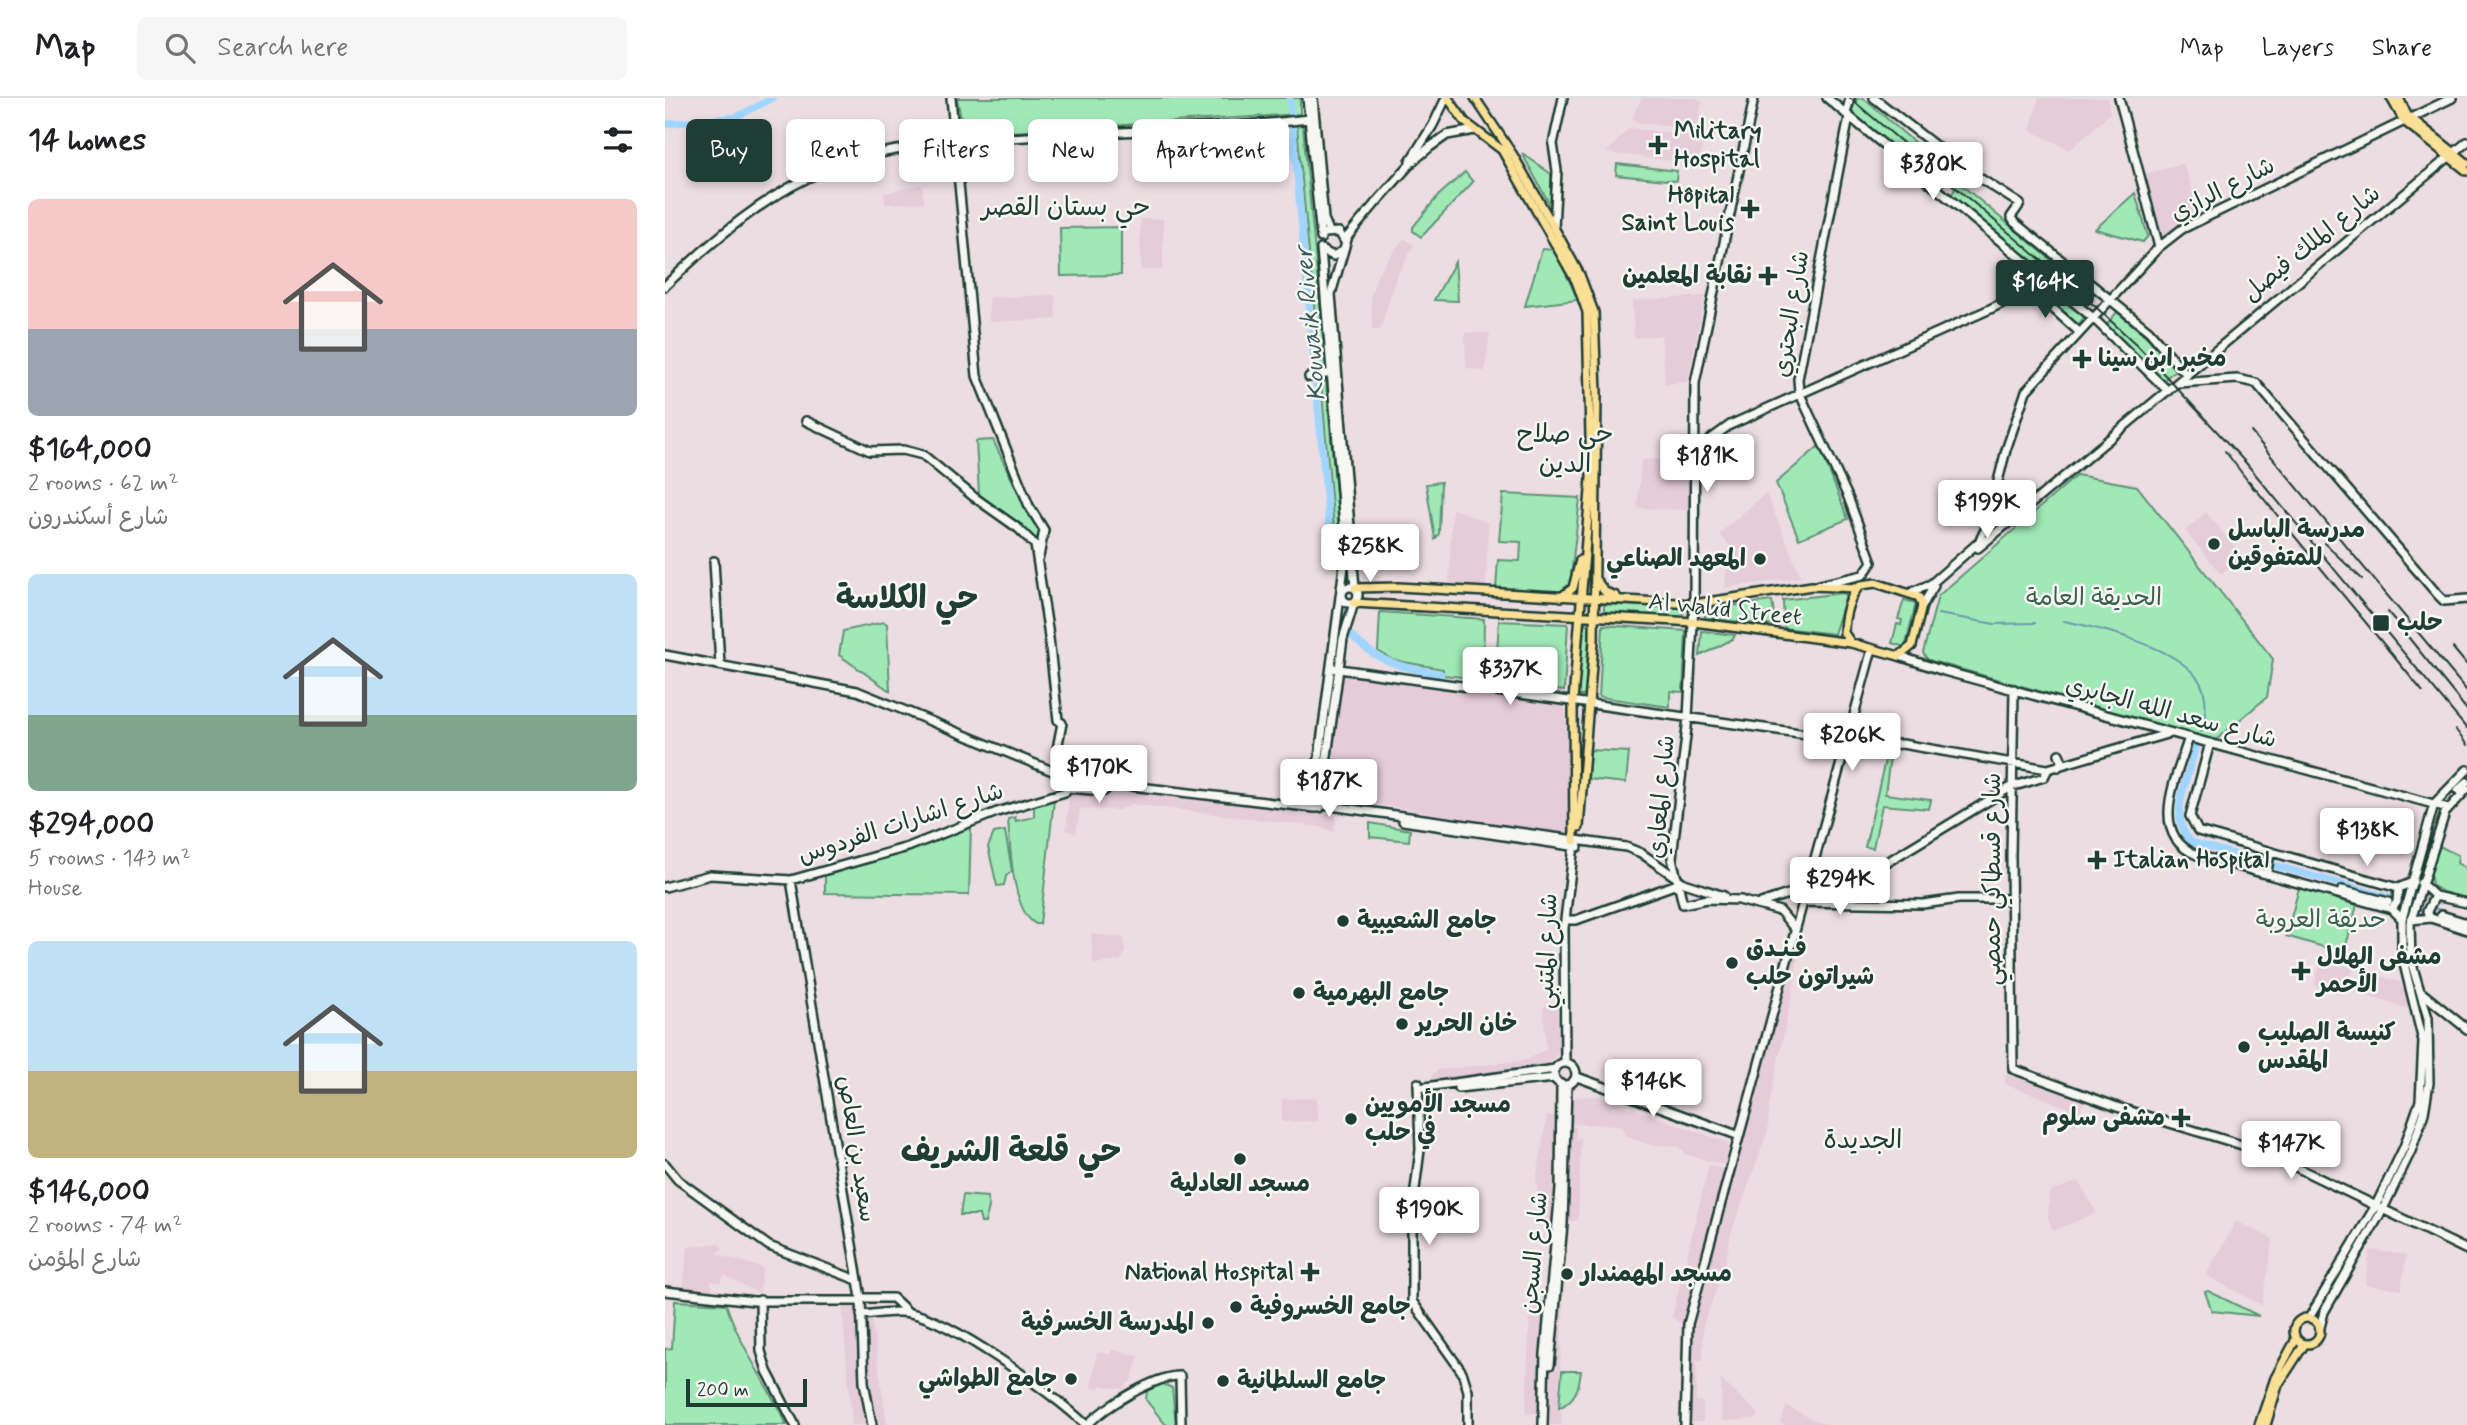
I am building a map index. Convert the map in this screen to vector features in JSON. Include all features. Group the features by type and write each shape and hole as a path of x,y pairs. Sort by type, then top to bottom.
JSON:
{"main road":[{"path":"951,98 954,119"},
{"path":"1307,98 1305,119 1321,238 1328,373 1346,551 1319,804"},
{"path":"1313,98 1324,219 1329,231"},
{"path":"1341,234 1359,220 1408,163 1447,98 1460,118 1502,150 1584,301 1588,332 1591,475 1573,701 1576,844 1571,916 1576,920"},
{"name":"شارع المتنبي","path":"1475,98 1513,155 1554,228 1580,275 1594,312 1597,393 1595,598 1590,703 1576,844 1565,920 1566,1063"},
{"path":"1554,228 1557,171 1553,144 1563,98"},
{"name":"شارع المعاري","path":"1679,883 1672,858 1688,718 1694,622 1695,383 1753,98"},
{"path":"1827,98 2034,269 2039,280"},
{"name":"شارع البحتري","path":"1812,586 1863,575 1872,562 1848,497 1800,393 1798,379 1848,98"},
{"path":"1874,98 1963,168 2020,204 2011,216 2014,222 2149,331 2187,374"},
{"path":"2119,98 2159,247"},
{"path":"2392,98 2408,120 2452,155 2467,171"},
{"path":"2399,98 2408,120"},
{"name":"شارع الرازي","path":"1912,592 1928,587 1976,546 1988,520 2005,450 2026,391 2108,298 2159,247 2182,229 2452,98"},
{"path":"1319,804 1335,668 1344,629 1359,595 1355,588 1331,294 1344,247 1353,229 1412,162 1447,135 1483,128 1486,117"},
{"path":"1014,137 1305,119"},
{"name":"شارع الملك فيصل","path":"1922,606 1932,588 2001,527 2178,383 2277,296 2467,142"},
{"path":"665,286 751,212 826,170 899,149"},
{"path":"2452,155 2467,163"},
{"path":"961,182 977,376 1029,506 1044,530 1039,558"},
{"path":"1321,238 1329,231"},
{"path":"1329,231 1341,234"},
{"path":"1341,234 1344,247"},
{"path":"1321,249 1333,256 1344,247"},
{"path":"1694,460 1707,443 1730,425 2031,289 2039,280"},
{"path":"2039,280 2049,282 2092,317 2168,391"},
{"path":"2031,289 2078,331"},
{"path":"2196,367 2206,380"},
{"path":"1309,377 1328,373"},
{"path":"2178,383 2237,379 2256,383 2438,596 2445,601 2467,599"},
{"path":"806,421 870,452 903,450 923,455 974,497 1019,529 1035,545 1039,558 1058,720 1062,723 1057,749 1064,784 1068,788 1104,791 1108,788 1106,783 1303,806 1319,804 1576,844 1636,850 1679,883 1784,914 1794,929"},
{"path":"1695,442 1701,445 1707,443"},
{"path":"1988,520 1994,528 2001,527"},
{"path":"1560,597 1573,588 1587,532"},
{"path":"714,561 720,665"},
{"path":"1595,579 1608,594 1630,600"},
{"path":"1446,591 1446,608 1346,603 1342,595 1345,588 1355,588 1446,591 1595,598 1694,604 1812,586 1857,588 1876,583 1912,592 1919,597 1922,606 1912,646 1907,653 1899,656 1851,643 1843,628 1857,588"},
{"name":"Al Walid Street","path":"1446,608 1694,622 1851,643"},
{"path":"1685,1425 1688,1324 1737,1135 1873,649"},
{"path":"665,655 857,691 1063,775"},
{"name":"شارع سعد الله الجابري","path":"1899,656 2443,807"},
{"path":"1335,668 1688,718 1911,745 2047,769 2170,733"},
{"name":"شارع قسطاكي حمصي","path":"2014,690 2011,786 2013,1069 2116,1107 2262,1151 2379,1207"},
{"path":"2189,737 2169,802 2167,818 2172,832 2190,852 2390,906 2406,920 2409,948 2428,1018 2429,1083 2424,1113 2411,1151 2324,1312 2318,1340 2304,1345 2278,1385 2266,1425"},
{"path":"2210,743 2190,816 2192,825 2209,835 2270,856 2395,889 2417,883"},
{"path":"2057,768 2061,761 2059,754"},
{"path":"1756,904 1889,861 2011,786 2044,777 2047,769"},
{"path":"2304,1345 2296,1339 2294,1333 2297,1323 2309,1318 2379,1207 2409,1136 2420,1101 2423,1070 2419,1017 2402,956 2406,920 2443,807 2444,791 2467,770"},
{"path":"2467,776 2456,788 2467,782"},
{"path":"2443,807 2467,789"},
{"path":"2417,883 2443,807 2444,791"},
{"name":"شارع اشارات الفردوس","path":"665,887 710,875 791,880 908,847 997,812 1065,792"},
{"path":"2267,872 2270,856"},
{"name":"سعيد بن العاص","path":"791,880 861,1300 864,1382 872,1425"},
{"path":"1565,920 1576,920 1679,883"},
{"path":"1679,883 1683,904 1711,899 1741,900"},
{"path":"2417,883 2435,896 2467,905"},
{"path":"2390,906 2397,902 2395,889"},
{"path":"2430,918 2427,911 2435,896"},
{"path":"1802,902 1923,904 1959,899 2013,899"},
{"path":"2444,902 2467,905"},
{"path":"2441,915 2467,923"},
{"path":"2406,920 2430,918 2467,930"},
{"path":"2420,991 2467,1029"},
{"path":"2428,1018 2442,1008"},
{"path":"1418,1088 1555,1069 1566,1063 1574,1067 1577,1077"},
{"path":"1555,1069 1555,1078"},
{"path":"1577,1077 1737,1135"},
{"path":"1418,1088 1555,1078 1564,1085 1577,1077"},
{"name":"شارع السجن","path":"1546,1425 1545,1354 1560,1189 1564,1085"},
{"path":"1418,1088 1420,1150 1412,1213 1413,1301 1462,1372 1468,1391 1470,1425"},
{"path":"665,1164 678,1180 769,1247 857,1280"},
{"path":"2379,1207 2467,1250"},
{"path":"665,1291 760,1300 893,1298 909,1312 961,1335 1071,1410 1087,1425 1162,1377 1180,1376 1181,1425"},
{"path":"760,1300 761,1351 767,1371 795,1425"},
{"path":"862,1315 909,1312"},
{"path":"2309,1318 2320,1327"},
{"path":"2259,1425 2271,1385 2296,1339"},
{"path":"1071,1410 1078,1425"}],"shaded area":[{"path":"1642,98 1697,98 1702,102 1697,129 1635,122 1632,118"},
{"path":"2039,98 2108,98 2110,113 2070,150 2030,130"},
{"name":"Military Hospital","path":"1629,128 1703,137 1700,164 1606,153"},
{"path":"2183,163 2200,212 2159,238 2142,175"},
{"path":"922,184 924,203 885,204 884,193"},
{"path":"1140,219 1163,219 1163,270 1141,270"},
{"path":"1404,238 1414,245 1396,278 1380,330 1372,329 1371,295 1378,273"},
{"path":"1055,295 1056,319 989,322 989,297"},
{"path":"1705,296 1687,382 1665,384 1661,335 1634,338 1632,301"},
{"path":"1465,333 1490,333 1485,371 1466,368"},
{"path":"1666,459 1666,474 1689,475 1689,510 1637,508 1641,460"},
{"name":"المعهد الصناعي","path":"1766,493 1801,577 1725,588 1729,545 1719,534"},
{"path":"1452,508 1488,523 1486,586 1449,585"},
{"name":"مدرسة الباسل للمتفوقين","path":"2206,512 2242,556 2221,574 2185,531"},
{"path":"1340,673 1565,705 1570,779 1569,834 1336,798 1326,784"},
{"path":"1116,786 1336,815 1334,832 1320,827 1132,804 1119,810 1080,809 1076,834 1066,830 1069,795 1111,790"},
{"path":"1091,934 1124,938 1125,952 1121,961 1093,964"},
{"path":"1791,949 1798,951 1796,975 1769,1105 1768,1130 1731,1234 1723,1272 1703,1325 1703,1360 1697,1361 1696,1401 1703,1402 1703,1422 1687,1422 1690,1328"},
{"path":"2322,957 2354,968 2342,995 2314,985"},
{"path":"2366,972 2402,983 2410,1004 2409,1009 2354,992 2359,977"},
{"path":"1543,1008 1557,1008 1559,1053 1539,1072 1427,1083 1437,1070 1527,1060 1546,1049"},
{"path":"2006,1074 2083,1102 2076,1126 2064,1118 2067,1107 2005,1084"},
{"path":"1597,1096 1729,1143 1725,1165 1687,1155 1679,1146 1650,1145 1625,1136 1623,1128 1617,1125 1567,1124 1567,1098"},
{"path":"1317,1098 1318,1121 1282,1122 1282,1099"},
{"path":"1547,1116 1554,1116 1555,1191 1552,1232 1549,1233 1544,1223 1536,1182"},
{"path":"1567,1126 1576,1127 1576,1139 1581,1137 1578,1220 1563,1223"},
{"path":"1709,1165 1727,1170 1685,1327 1672,1317"},
{"path":"2079,1181 2096,1213 2053,1231 2048,1218 2049,1192"},
{"path":"2236,1221 2273,1239 2262,1306 2206,1275"},
{"path":"717,1243 722,1247 717,1254 763,1268 759,1293 724,1275 721,1282 711,1281 712,1290 683,1288 688,1247"},
{"path":"2370,1250 2406,1255 2401,1290 2365,1285"},
{"path":"1530,1302 1544,1303 1537,1413 1526,1414"},
{"path":"1555,1304 1564,1305 1559,1385 1562,1425 1549,1425"},
{"path":"842,1305 856,1305 856,1350 865,1425 852,1425"},
{"path":"866,1321 872,1321 887,1425 879,1425 865,1383"},
{"path":"1112,1349 1139,1356 1131,1381 1122,1389 1099,1385 1098,1388 1091,1387 1097,1352 1110,1354"},
{"path":"1721,1380 1759,1414 1756,1419 1722,1421"},
{"path":"1787,1406 1828,1425 1784,1425 1780,1422"}],"green space":[{"path":"957,98 1300,98 1300,114 1220,119 1132,119 1132,124 1118,125 1118,119 1028,119 1028,131 1014,132 1014,119 961,119"},
{"path":"1863,98 1952,175 1951,180 1941,186 1851,112 1857,99"},
{"path":"1297,126 1303,127 1326,367 1320,368"},
{"path":"1522,153 1551,174 1551,207"},
{"path":"1617,164 1677,171 1676,181 1616,175"},
{"path":"1465,172 1473,182 1421,237 1413,231 1413,227 1438,196"},
{"path":"1959,183 2092,294 2088,304 2084,304 1951,195"},
{"path":"2135,193 2148,236 2143,242 2095,229"},
{"path":"1121,227 1121,275 1061,276 1060,228"},
{"path":"1542,249 1555,250 1578,300 1525,306"},
{"path":"1455,262 1458,301 1434,300"},
{"path":"2044,281 2085,316 2077,326 2035,292"},
{"path":"2117,312 2148,338 2175,370 2163,381 2106,326"},
{"path":"1321,382 1326,382 1341,551 1336,552"},
{"path":"993,440 1027,511 1041,533 1035,539 982,500 979,493 976,441"},
{"path":"1819,446 1848,519 1799,539 1776,483"},
{"name":"الحديقة العامة","path":"2077,475 2137,486 2273,659 2267,697 2216,740 1928,660 1923,653 1938,596"},
{"path":"1441,482 1439,534 1435,539 1426,484"},
{"path":"1503,494 1580,498 1570,585 1561,592 1496,589 1498,560 1520,561 1521,542 1499,541"},
{"path":"1843,593 1846,595 1834,634 1784,628 1783,600"},
{"path":"1904,600 1916,603 1905,647 1892,643 1897,624 1901,625 1902,620 1898,619"},
{"path":"1772,601 1776,626 1705,618 1705,609"},
{"path":"1604,604 1684,608 1683,618 1604,615"},
{"path":"1380,612 1484,619 1483,679 1443,675 1443,669 1393,660 1378,651"},
{"path":"1499,621 1568,624 1564,691 1495,682"},
{"path":"884,622 887,624 890,691 839,655 843,631"},
{"path":"1581,623 1590,624 1585,696 1576,695"},
{"path":"1603,625 1686,631 1683,692 1670,691 1670,707 1599,697"},
{"path":"1702,631 1735,635 1733,639 1700,656"},
{"path":"1590,750 1629,752 1626,783 1588,779"},
{"path":"1886,756 1890,757 1885,794 1931,800 1929,809 1882,805 1873,848 1865,847"},
{"path":"1054,800 1040,924 1036,924 1028,917 1017,893 1008,819 1015,817 1016,821 1034,817 1034,805"},
{"path":"1370,823 1410,830 1409,841 1370,837"},
{"path":"971,825 969,895 825,893 825,872"},
{"path":"1005,831 1012,871 1006,876 1004,885 997,886 988,847 994,833"},
{"path":"2437,845 2458,855 2457,863 2467,869 2467,899 2443,892 2432,885 2430,874"},
{"name":"حديقة العروبة","path":"2299,888 2357,905 2344,953 2286,936"},
{"path":"963,1195 987,1197 989,1207 985,1223 981,1223 979,1215 960,1215"},
{"path":"2208,1291 2259,1316 2212,1311 2205,1292"},
{"path":"675,1301 726,1304 746,1350 787,1425 665,1425 665,1349 672,1348"},
{"path":"1562,1371 1581,1371 1575,1393 1559,1408"},
{"path":"1161,1383 1172,1388 1176,1425 1166,1425 1146,1400 1147,1391"}],"waterway":[{"name":"Kouwaik River","path":"665,124 736,117 773,98"},
{"name":"Kouwaik River","path":"1290,98 1331,550"},
{"path":"1938,614 1995,624 2035,623"},
{"path":"2064,621 2139,642 2177,660 2191,671 2201,684 2205,696 2201,732"},
{"name":"Kouwaik River","path":"1352,636 1371,652 1392,663 1441,674"},
{"path":"2196,746 2180,809 2184,833 2192,842 2391,898"},
{"path":"2434,908 2467,918"}],"tunnel":[{"path":"2441,811 2458,790"},
{"path":"2393,890 2443,902"},
{"path":"2392,903 2441,915"}],"railway":[{"path":"1850,98 2086,298 2138,346 2246,463 2467,729"},
{"path":"2251,432 2467,691"},
{"path":"2225,451 2254,489"},
{"path":"2249,481 2423,692"},
{"path":"2324,543 2362,579"},
{"path":"2388,612 2467,710"},
{"path":"2453,648 2467,665"},
{"path":"2456,730 2467,745"}],"place":[{"name":"Military Hospital","path":"1658,145"},
{"name":"Hôpital Saint Louis","path":"1750,209"},
{"name":"نقابة المعلمين","path":"1768,276"},
{"name":"مخبر ابن سينا","path":"2082,359"},
{"name":"مدرسة الباسل للمتفوقين","path":"2214,544"},
{"name":"المعهد الصناعي","path":"1760,559"},
{"name":"حلب","path":"2381,623"},
{"name":"Italian Hospital","path":"2097,860"},
{"name":"جامع الشعيبية","path":"1343,921"},
{"name":"فـنـدق شيراتون حلب","path":"1732,963"},
{"name":"مشفى الهلال الأحمر","path":"2301,971"},
{"name":"جامع البهرمية","path":"1299,993"},
{"name":"خان الحرير","path":"1402,1024"},
{"name":"كنيسة الصليب المقدس","path":"2244,1047"},
{"name":"مشفى سلوم","path":"2181,1118"},
{"name":"مسجد الأمويين في حلب","path":"1351,1119"},
{"name":"مسجد العادلية","path":"1240,1159"},
{"name":"National Hospital","path":"1310,1272"},
{"name":"مسجد المهمندار","path":"1567,1274"},
{"name":"جامع الخسروفية","path":"1236,1307"},
{"name":"المدرسة الخسرفية","path":"1208,1323"},
{"name":"جامع الطواشي","path":"1071,1379"},
{"name":"جامع السلطانية","path":"1223,1381"}],"district":[{"name":"حي بستان القصر","path":"1066,208"},
{"name":"حي صلاح الدين","path":"1565,450"},
{"name":"حي الكلاسة","path":"907,599"},
{"name":"الجديدة","path":"1863,1141"},
{"name":"حي قلعة الشريف","path":"1011,1152"}]}
